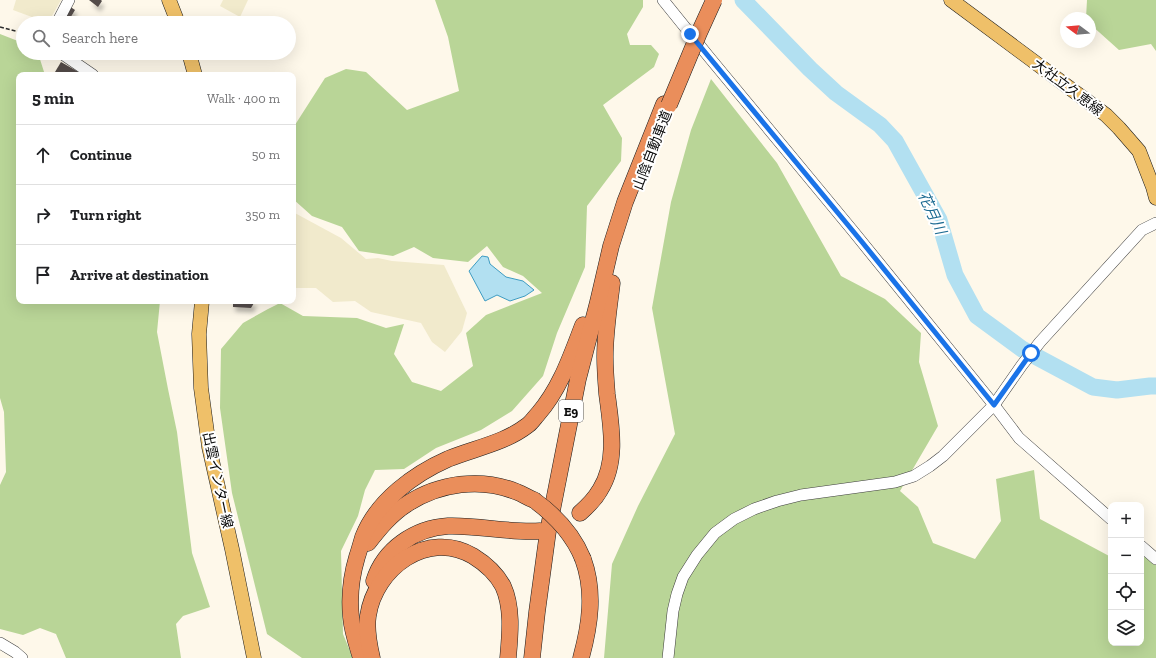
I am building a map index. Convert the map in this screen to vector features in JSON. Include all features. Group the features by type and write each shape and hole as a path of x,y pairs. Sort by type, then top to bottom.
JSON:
{"highway":[{"name":"山陰自動車道","path":"667,105 680,65 708,0"},
{"name":"山陰自動車道","path":"545,526 578,380 625,202 714,0"},
{"path":"580,513 591,503 601,489 607,476 610,462 612,446 606,374 605,337 614,247"},
{"path":"361,658 351,617 350,588 355,563 364,536 373,519 386,501 400,488 422,472 448,459 505,439 529,425 549,402 567,366 614,247"},
{"path":"355,563 366,544 378,530 393,515 421,496 450,485 466,484 484,484 502,487 518,492 534,500 561,523 572,537 583,559 586,567 591,602 589,621 581,658"},
{"path":"372,658 367,631 371,595 375,579 380,566 389,554 401,543 415,535 447,526 465,526 511,532 545,526"},
{"name":"E9","path":"532,658 545,526"},
{"path":"368,616 372,599 382,580 404,559 416,552 430,548 456,549 470,554 482,562 494,572 503,587 508,603 510,621 508,658"}],"main road":[{"path":"168,0 175,16"},
{"name":"大社立久恵線","path":"951,0 1106,115 1139,151 1153,186 1156,198"},
{"path":"191,60 194,72"},
{"name":"出雲インター線","path":"202,304 199,334 201,388 209,448 232,549 254,658"}],"street":[{"path":"61,16 69,0"},
{"path":"663,0 848,225 1019,438 1108,516"},
{"path":"71,60 89,72"},
{"path":"668,658 673,611 683,577 697,555 716,534 734,519 754,509 777,501 801,495 895,482 914,476 930,466 943,456 994,405 1040,342 1142,230 1156,224"},
{"path":"1144,549 1156,559"},
{"path":"0,643 16,656"}],"path":[{"path":"0,27 16,31"}],"shaded area":[{"path":"16,0 61,0 52,16 29,16 13,10"},
{"path":"223,0 248,0 240,16 220,6"},
{"path":"296,214 341,238 366,259 378,258 392,261 444,265 467,313 462,331 445,352 432,342 421,323 371,312 355,301 333,302 316,288 296,288"}],"green space":[{"path":"435,0 643,0 643,7 627,34 630,45 651,45 659,54 654,67 603,105 622,138 621,161 587,206 585,267 557,333 543,376 512,411 481,430 436,448 404,469 375,470 365,490 358,516 341,551 343,634 353,658 302,658 267,634 232,493 220,408 221,349 243,323 278,304 282,304 303,316 357,318 386,328 404,324 394,354 412,382 441,391 473,366 466,333 486,315 542,293 523,276 503,267 487,246 468,262 433,258 414,247 393,256 359,251 342,227 312,216 296,202 296,123 325,78 346,69 366,72 407,110 459,91 448,37"},
{"path":"1087,0 1156,0 1156,51 1151,44 1119,50 1096,29 1096,12 1086,12"},
{"path":"0,34 16,40 16,60 40,60 44,72 16,72 16,304 160,304 157,332 177,432 192,553 210,607 183,616 176,624 181,658 66,658 56,634 40,628 23,635 0,629 0,485 6,472 4,412 0,398"},
{"path":"711,79 777,163 841,276 885,299 921,333 919,362 938,426 900,491 918,507 933,543 975,559 1001,521 996,479 1034,470 1040,519 1108,555 1108,646 1144,646 1144,557 1153,555 1156,559 1156,658 604,658 612,564 638,506 675,434 652,308 671,202 691,130"}],"water":[{"path":"482,256 488,257 490,264 506,277 523,281 534,290 525,296 510,301 497,295 485,301 469,271"}],"building":[{"path":"89,0 101,0 102,1 98,7"},
{"path":"69,6 75,10 71,16 64,16"},
{"path":"61,62 78,72 55,72"},
{"path":"233,304 253,304 251,308 233,307"}],"waterway":[{"name":"花月川","path":"743,0 810,69 836,93 880,125 895,141 939,220 955,275 977,316 1022,349 1093,387 1117,390 1156,386"}],"route":[{"path":"690,34 862,242 994,405 1031,353"}]}
